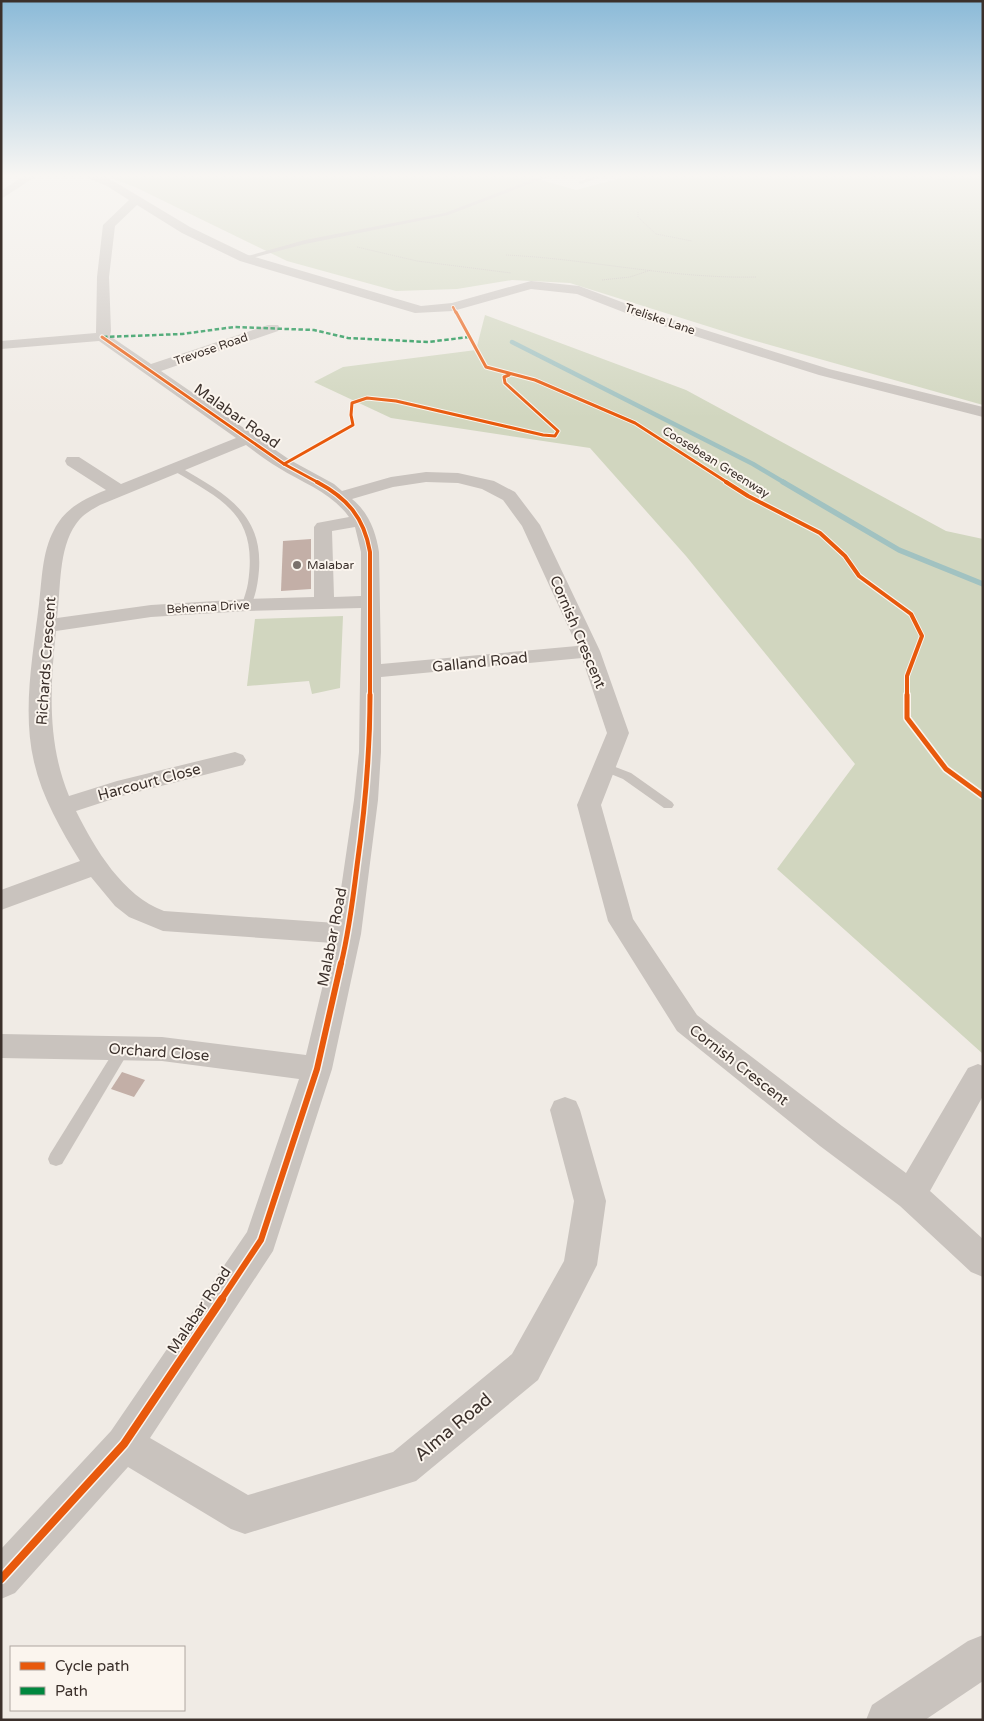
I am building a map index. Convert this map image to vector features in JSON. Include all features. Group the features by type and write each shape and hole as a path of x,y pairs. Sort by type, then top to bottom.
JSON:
{"street":[{"path":"1,345 102,337 104,331 102,277 105,257"},
{"name":"Treliske Lane","path":"244,258 420,310 453,307 531,285 579,290 646,316 824,372 983,412"},
{"name":"Trevose Road","path":"149,370 273,328"},
{"name":"Malabar Road","path":"1,1580 124,1444 261,1240 317,1069 348,934 366,800 370,752 370,552 367,534 361,521 351,507 340,497 314,479 284,464 102,337"},
{"name":"Richards Crescent","path":"247,439 78,510 68,520 57,543 46,626 40,718 45,761 63,807 96,865 115,890 138,911 163,921 348,934"},
{"path":"73,461 120,491"},
{"name":"Cornish Crescent","path":"340,497 391,482 426,477 458,478 488,485 509,496 531,525 590,651 618,733 589,805 621,921 687,1023 831,1136 911,1195 983,1261"},
{"path":"324,603 323,527 361,521"},
{"name":"Behenna Drive","path":"46,626 151,611 247,605 371,602"},
{"name":"Galland Road","path":"370,672 590,651"},
{"name":"Harcourt Close","path":"63,807 117,789 235,760"},
{"path":"1,900 96,865"},
{"name":"Orchard Close","path":"1,1046 162,1049 317,1069"},
{"path":"911,1195 978,1077"},
{"name":"Alma Road","path":"124,1444 245,1515 403,1468 525,1367 580,1265 590,1201 564,1110"},
{"path":"887,1720 983,1656"}],"lane":[{"path":"177,469 236,507 249,526 252,536 254,568 253,584 247,605"},
{"path":"604,767 627,776 668,805"},
{"path":"56,1159 124,1047"}],"path":[{"path":"405,257 518,274"},
{"path":"540,257 579,260 651,270 732,278 756,277"},
{"path":"594,279 630,277 651,270"}],"green space":[{"path":"279,257 983,257 983,405 745,338 570,283 512,280 457,289 396,291"},
{"path":"485,315 686,390 946,531 983,539 983,1054 777,869 855,764 686,556 590,448 391,418 314,382 343,367 476,350"},
{"path":"343,616 340,688 312,694 309,681 247,686 255,619"}],"building":[{"name":"Malabar","path":"311,539 311,589 281,591 283,541"},
{"path":"122,1072 145,1080 134,1097 111,1089"}],"waterway":[{"path":"512,342 753,464 785,483"},
{"path":"783,482 899,550 983,584"}],"marked path":[{"path":"103,337 182,334 234,327 314,330 348,338 428,342 469,337"}],"cycle path":[{"name":"Coosebean Greenway","path":"453,307 486,367 535,380 635,423 748,496 820,533 845,556 859,576 911,614 922,636 907,676 907,718 946,769 983,796"},
{"path":"1,1579 124,1444 261,1240 317,1069 348,934 366,800 370,752 370,552 367,534 361,521 351,507 328,488 284,464 102,337"},
{"path":"284,464 353,425 351,415 352,403 367,398 396,401 543,435 555,436 558,431 505,383 504,377 509,375"}],"place":[{"name":"Malabar","path":"297,565"}]}
